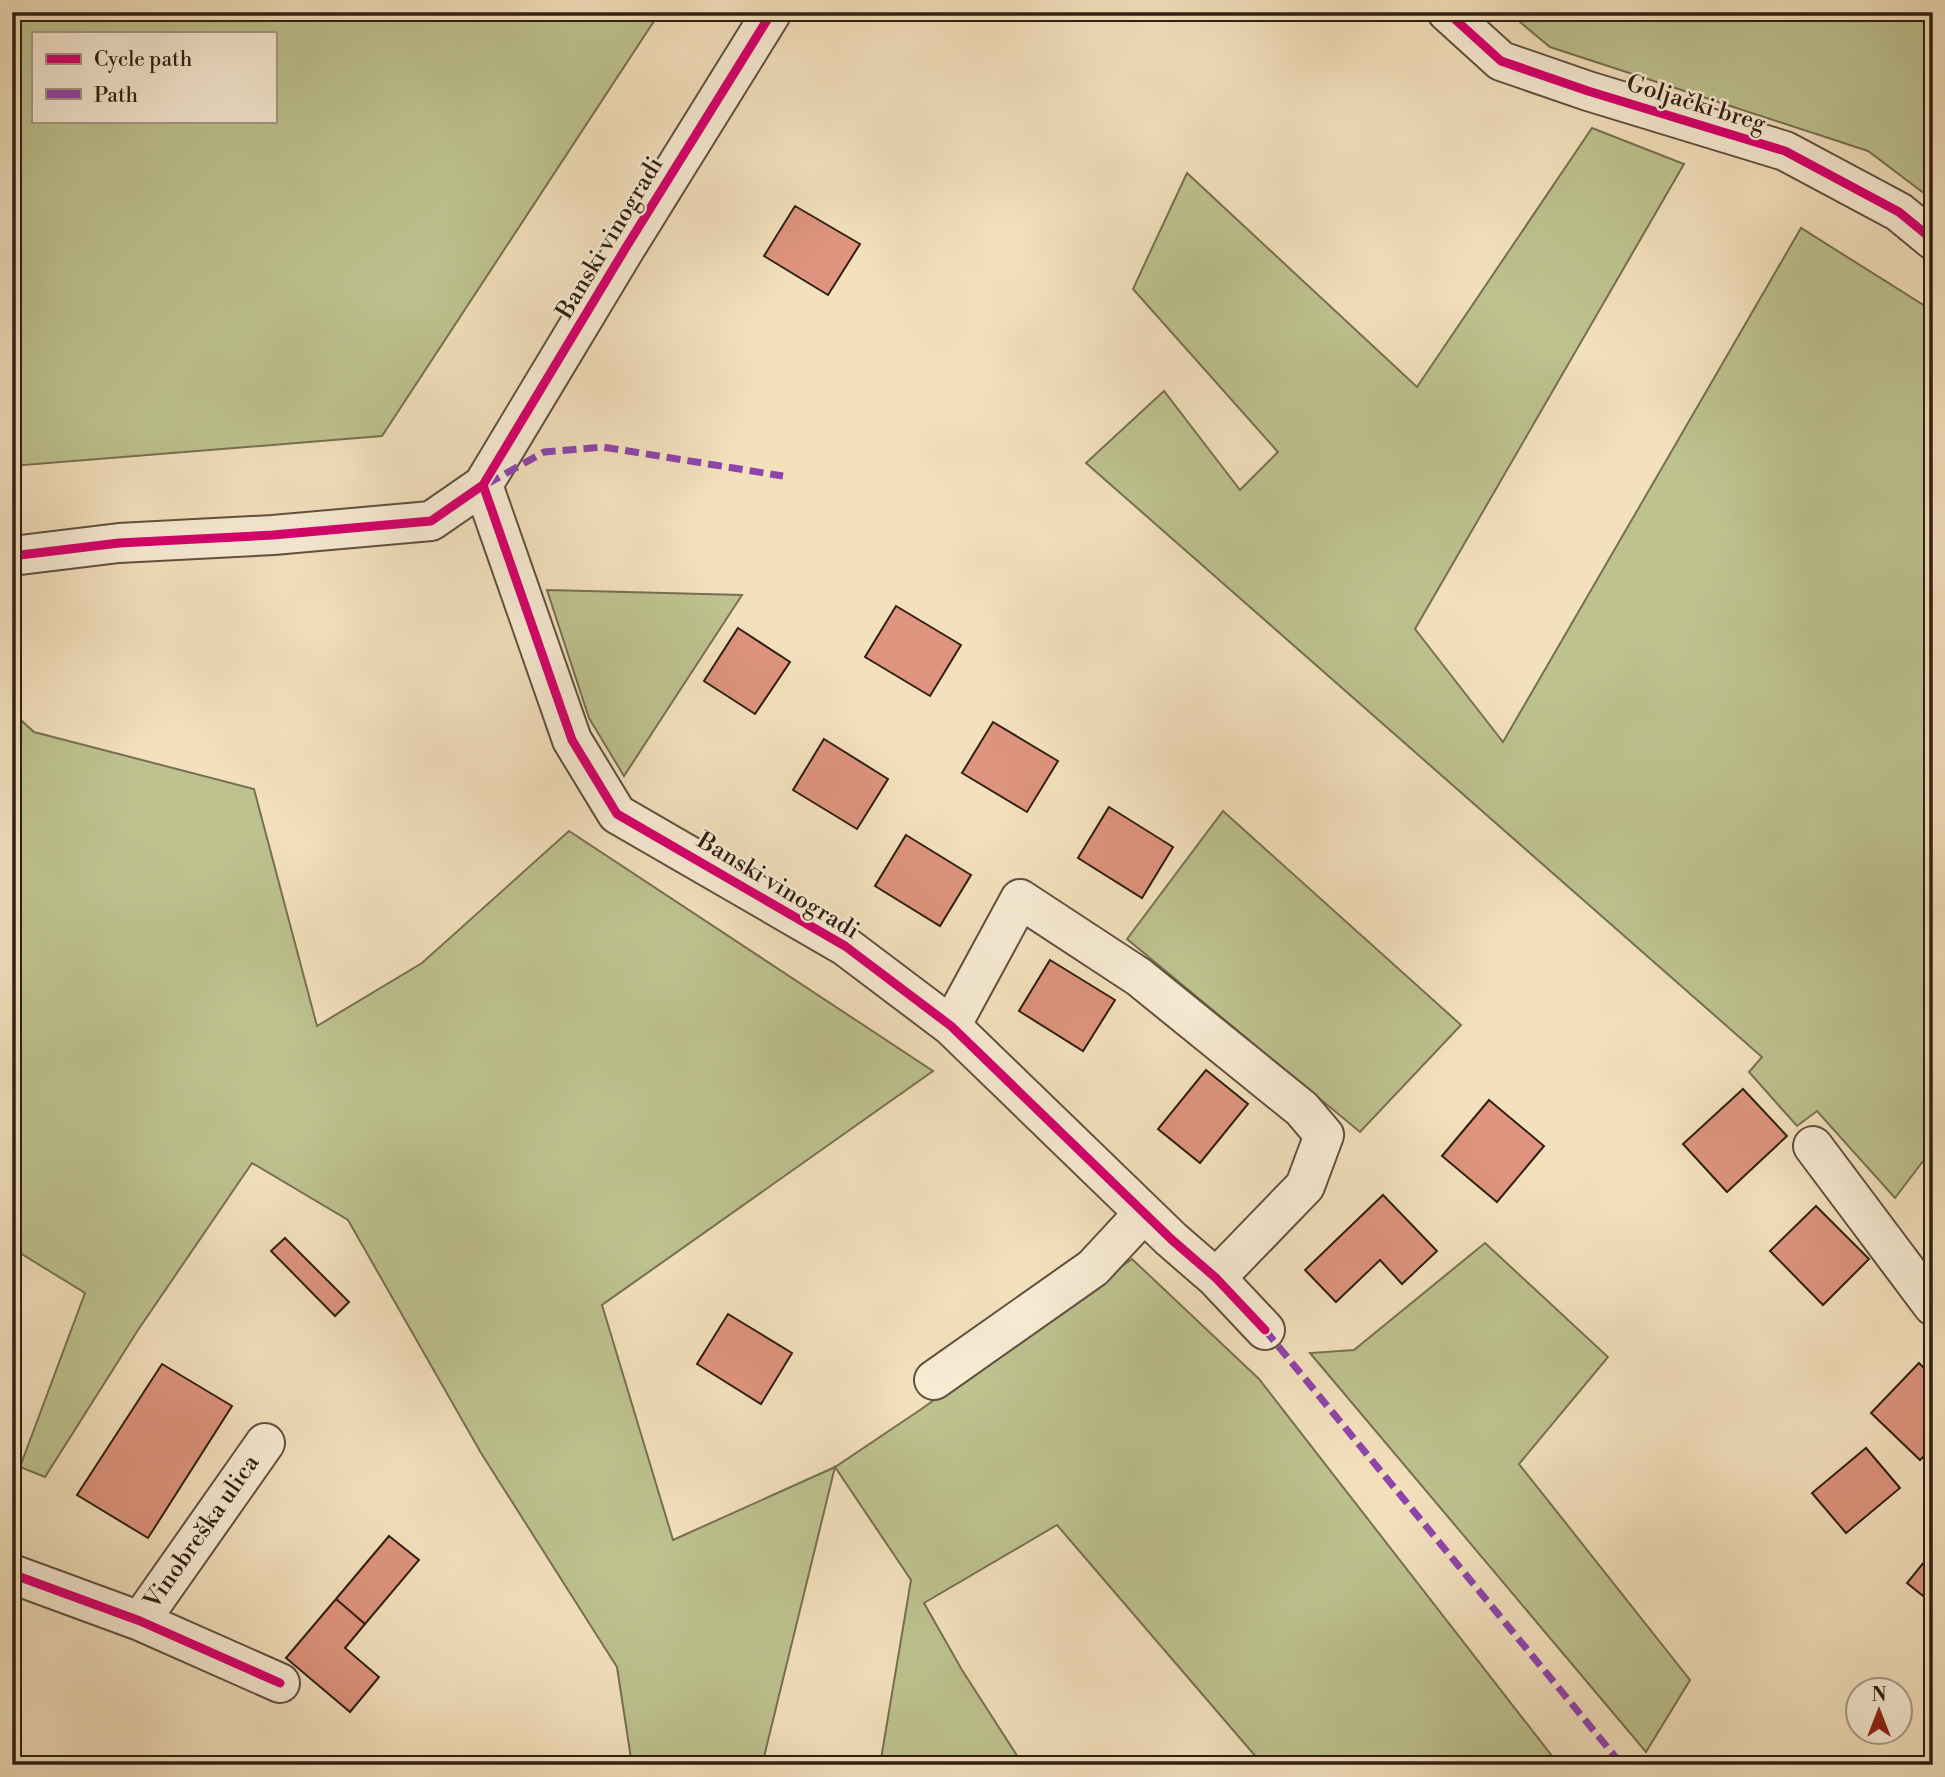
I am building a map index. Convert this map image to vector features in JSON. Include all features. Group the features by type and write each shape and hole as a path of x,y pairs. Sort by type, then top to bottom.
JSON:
{"street":[{"name":"Banski vinogradi","path":"12,556 119,543 273,535 431,520 484,485 625,249 772,12"},
{"name":"Goljački breg","path":"1447,12 1501,61 1588,92 1785,151 1899,212 1933,240"},
{"name":"Banski vinogradi","path":"484,485 572,740 617,814 845,946 951,1026 1144,1213 1216,1278 1265,1330"},
{"path":"951,1026 1020,899 1139,976 1302,1109 1324,1135 1305,1186 1216,1278"},
{"path":"1813,1146 1933,1306"},
{"path":"934,1380 1093,1268 1144,1213"},
{"name":"Vinobreška ulica","path":"140,1621 265,1443"},
{"name":"Vinobreška ulica","path":"12,1574 140,1621 280,1683"}],"green space":[{"path":"12,12 660,12 382,436 12,466"},
{"path":"1508,12 1933,12 1933,200 1868,151 1550,47"},
{"path":"1592,128 1684,164 1415,629 1503,742 1801,228 1933,311 1933,1148 1895,1198 1817,1111 1797,1126 1749,1072 1762,1057 1086,463 1164,391 1240,490 1278,452 1133,289 1187,173 1417,387"},
{"path":"547,590 742,595 624,776 589,718"},
{"path":"12,712 34,732 254,789 317,1026 422,963 569,831 933,1071 602,1305 673,1540 835,1467 762,1765 632,1765 617,1667 481,1453 348,1220 252,1163 138,1330 45,1477 20,1467 85,1293 12,1248"},
{"path":"1223,811 1461,1025 1360,1132 1127,939"},
{"path":"1485,1243 1608,1357 1519,1464 1690,1680 1646,1752 1310,1353 1354,1350"},
{"path":"1132,1259 1259,1379 1559,1765 1263,1765 1057,1525 924,1603 962,1670 1023,1765 880,1765 911,1580 835,1467"}],"building":[{"path":"795,206 860,244 828,295 764,256"},
{"path":"896,606 961,645 930,696 865,657"},
{"path":"738,628 790,662 755,714 704,681"},
{"path":"993,722 1058,761 1027,812 962,773"},
{"path":"824,739 888,779 857,829 793,790"},
{"path":"1109,807 1173,847 1142,898 1078,858"},
{"path":"906,835 971,875 940,926 875,886"},
{"path":"1050,960 1115,1000 1083,1051 1019,1011"},
{"path":"1206,1070 1248,1104 1200,1163 1158,1129"},
{"path":"1743,1089 1787,1136 1727,1192 1683,1144"},
{"path":"1489,1100 1544,1146 1497,1202 1442,1156"},
{"path":"1383,1195 1437,1251 1402,1284 1380,1260 1336,1302 1305,1270"},
{"path":"1816,1206 1869,1259 1823,1305 1770,1251"},
{"path":"285,1238 349,1302 335,1316 271,1251"},
{"path":"728,1314 792,1353 761,1404 697,1364"},
{"path":"1919,1363 1933,1377 1933,1447 1920,1460 1871,1413"},
{"path":"162,1364 232,1406 148,1538 77,1495"},
{"path":"1866,1448 1900,1488 1846,1533 1812,1493"},
{"path":"389,1536 419,1560 365,1624 336,1599"},
{"path":"1933,1551 1933,1604 1907,1583"},
{"path":"336,1599 365,1624 345,1648 379,1677 350,1712 286,1658"}],"marked path":[{"path":"487,484 544,452 603,447 783,476"},
{"path":"1265,1330 1622,1765"}],"cycle path":[{"path":"12,556 119,543 273,535 431,521 483,485 772,12"},
{"path":"1447,12 1501,61 1588,91 1785,151 1899,212 1933,240"},
{"path":"483,485 572,740 617,814 845,946 951,1026 1171,1239 1216,1278 1265,1330"},
{"path":"12,1574 140,1621 280,1683"}]}
